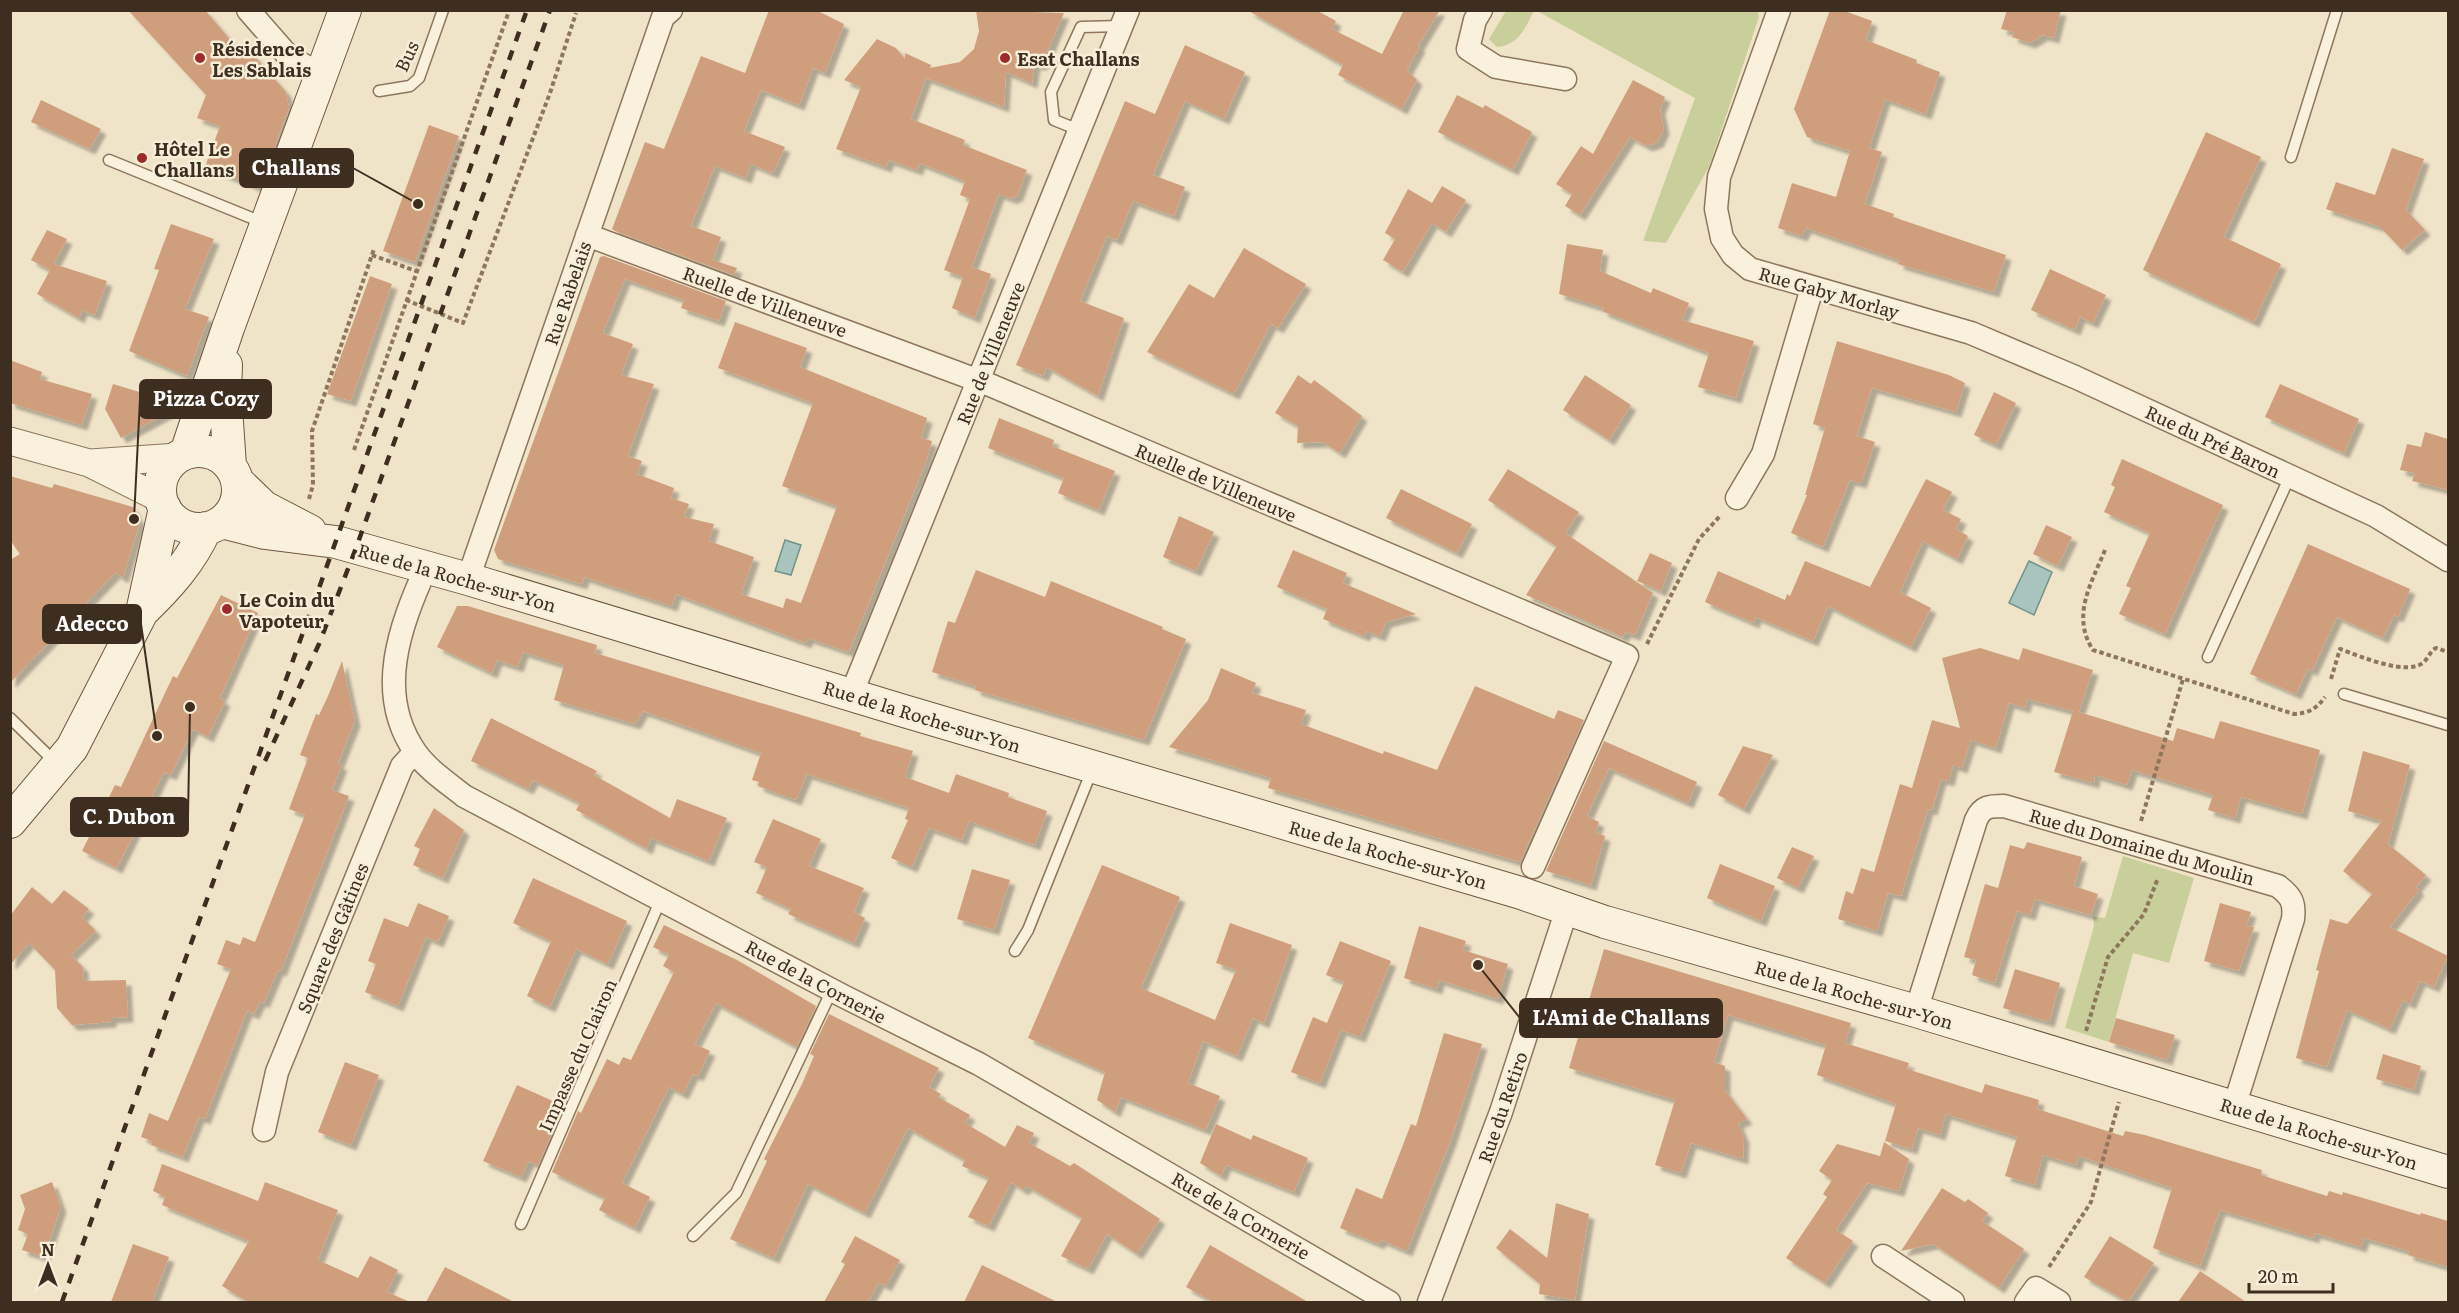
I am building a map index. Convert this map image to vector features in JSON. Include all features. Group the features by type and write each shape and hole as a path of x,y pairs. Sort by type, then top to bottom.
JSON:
{"main road":[{"path":"10,822 72,748 142,612 163,503 163,475 182,455 345,10"},
{"path":"142,612 168,587 214,525 236,504 225,393 228,328"},
{"path":"182,455 210,453 234,473"},
{"name":"Rue de la Roche-sur-Yon","path":"234,473 250,495 279,517 327,540"},
{"path":"163,503 172,518 182,525 214,525"},
{"name":"Rue de la Roche-sur-Yon","path":"214,525 327,540 468,579 2448,1172"}],"street":[{"path":"248,10 290,58 321,74"},
{"name":"Rue Rabelais","path":"468,579 663,17 671,10"},
{"path":"1481,10 1475,20 1468,49 1496,67 1565,79"},
{"name":"Rue Gaby Morlay","path":"1779,10 1719,177 1716,209 1722,237 1733,255 1750,269 1971,333"},
{"name":"Rue de Villeneuve","path":"851,695 1125,18"},
{"name":"Ruelle de Villeneuve","path":"587,235 979,380 1627,656"},
{"path":"1737,498 1763,454 1812,288"},
{"name":"Rue du Pré Baron","path":"1971,333 2075,377 2376,516 2448,560"},
{"path":"10,441 88,463 163,503"},
{"path":"88,463 182,455"},
{"name":"Rue de la Cornerie","path":"426,568 397,640 393,680 400,721 415,752 433,771 464,796 832,990 979,1064 1070,1114 1389,1302"},
{"path":"1533,867 1627,656"},
{"name":"Square des Gâtines","path":"264,1130 277,1072 402,766 415,752"},
{"name":"Rue du Domaine du Moulin","path":"1916,1011 1979,812 1987,806 2004,806 2278,886 2290,895 2294,907 2293,920 2234,1107"},
{"name":"Rue du Retiro","path":"1429,1302 1501,1112 1567,909"},
{"path":"1884,1256 1953,1302"},
{"path":"2031,1295 2059,1302"}],"lane":[{"name":"Bus","path":"379,91 410,86 418,78 443,10"},
{"path":"2291,157 2337,10"},
{"path":"1079,130 1054,120 1051,92 1081,27 1125,18"},
{"path":"108,160 267,224"},
{"path":"2208,657 2290,476"},
{"path":"2344,694 2448,725"},
{"path":"10,718 58,765"},
{"path":"1015,951 1028,930 1093,767"},
{"name":"Impasse du Clairon","path":"521,1224 661,898"},
{"path":"693,1236 736,1193 832,990"}],"path":[{"path":"354,450 509,11"},
{"path":"406,300 463,323 550,93 576,13"},
{"path":"308,502 314,484 312,431 374,249"},
{"path":"372,255 416,271"},
{"path":"1627,656 1646,647 1698,538 1737,498"},
{"path":"2105,550 2083,605 2081,621 2084,637 2093,650 2108,657 2294,714 2316,709 2326,696 2340,649 2394,666 2411,668 2424,662 2436,648 2448,652"},
{"path":"2134,845 2183,679"},
{"path":"2077,1060 2108,957 2144,914 2156,890 2163,853"},
{"path":"2031,1295 2091,1202 2127,1075"}],"green space":[{"path":"1506,11 1534,11 1516,39 1505,46 1497,47 1489,39"},
{"path":"1537,11 1758,11 1759,17 1709,167 1666,243 1643,241 1695,98"},
{"path":"2123,856 2194,878 2169,963 2133,953 2109,1042 2065,1028 2094,926 2093,917 2105,918"}],"water":[{"path":"785,540 801,545 791,575 775,571"},
{"path":"2029,561 2052,572 2034,615 2009,603"}],"building":[{"path":"128,10 205,10 238,49 244,44 286,92 289,108 260,188 205,167 220,126 197,118 206,95"},
{"path":"769,10 816,10 844,24 825,73 813,68 799,105 761,90 744,131 785,147 773,173 751,164 746,178 715,166 691,226 721,237 713,260 737,268 734,275 612,229 645,142 664,149 701,56 745,73"},
{"path":"976,10 1064,13 1042,65 1035,64 1032,83 1006,72 1004,107 926,78 911,119 965,140 963,145 1027,170 1017,197 1014,196 1013,199 999,194 972,267 991,274 975,318 952,308 963,277 944,270 970,199 960,195 965,181 920,163 917,170 889,160 886,167 836,149 861,87 844,80 877,39 896,48 905,59 905,53 931,65 930,68 960,62 974,49 979,31"},
{"path":"1247,10 1316,10 1336,21 1332,29 1382,54 1404,10 1440,10 1418,46 1420,47 1407,70 1417,80 1402,109 1338,75 1343,65"},
{"path":"1830,10 1842,10 1872,21 1866,40 1917,60 1916,63 1940,72 1926,114 1885,99 1869,148 1882,152 1865,204 1894,214 1893,217 2006,255 1994,292 1898,264 1899,260 1806,228 1802,236 1778,228 1792,183 1836,197 1850,151 1807,137 1794,109"},
{"path":"2007,10 2061,10 2054,38 2043,35 2030,43 2012,37 2014,32 2001,29"},
{"path":"1185,45 1245,72 1224,119 1185,101 1153,175 1185,187 1174,216 1133,201 1117,240 1107,236 1080,301 1124,318 1098,396 1047,367 1043,376 1016,365 1125,101 1155,114"},
{"path":"1633,80 1665,97 1660,109 1664,129 1658,142 1647,146 1630,137 1580,215 1565,206 1572,194 1556,184 1581,146 1593,154"},
{"path":"1457,95 1483,108 1485,105 1532,132 1513,170 1438,132"},
{"path":"41,100 101,129 90,149 31,122"},
{"path":"429,125 459,136 415,262 383,251"},
{"path":"2206,132 2261,157 2224,237 2281,264 2254,322 2143,270"},
{"path":"2392,148 2424,159 2406,210 2425,230 2402,250 2380,227 2326,209 2336,182 2375,195"},
{"path":"1442,186 1466,200 1446,232 1432,223 1403,272 1383,260 1395,239 1385,233 1408,189 1432,203"},
{"path":"171,224 214,239 185,309 209,317 187,376 129,351 159,270 154,269"},
{"path":"47,230 67,239 54,264 107,281 95,315 82,310 79,318 37,294 50,270 31,260"},
{"path":"1567,244 1603,250 1600,271 1651,293 1653,288 1689,303 1682,320 1754,341 1736,398 1698,387 1709,353 1602,311 1604,308 1559,294"},
{"path":"1244,248 1306,284 1278,328 1271,324 1234,394 1147,352 1189,284 1214,298"},
{"path":"604,256 726,301 719,321 681,308 684,300 625,279 603,333 633,344 621,375 654,384 628,456 642,461 637,474 674,488 671,498 689,504 684,517 714,524 709,541 754,557 741,594 783,608 786,598 801,603 837,506 782,486 813,403 718,368 735,322 807,348 800,367 927,418 921,438 932,441 926,462 849,652 808,638 806,643 676,594 672,606 584,577 582,584 498,559 494,550 600,257"},
{"path":"2050,269 2106,295 2093,323 2080,317 2075,330 2031,310"},
{"path":"370,276 392,284 351,401 327,394"},
{"path":"1837,341 1949,375 1965,383 1956,412 1872,388 1857,436 1875,442 1861,483 1850,480 1823,547 1791,533 1807,495 1805,495 1825,428 1813,424"},
{"path":"10,360 42,372 40,379 92,394 82,425 10,403"},
{"path":"1298,375 1311,384 1314,380 1362,416 1340,453 1323,442 1297,443 1298,426 1275,413"},
{"path":"1585,375 1631,405 1609,440 1563,410"},
{"path":"113,384 182,405 121,438 105,409"},
{"path":"2280,384 2359,419 2344,453 2265,417"},
{"path":"1994,392 2016,403 1996,445 1974,435"},
{"path":"999,418 1054,440 1052,446 1115,471 1099,510 1058,493 1064,478 988,448"},
{"path":"2425,432 2448,439 2448,490 2412,481 2415,473 2400,470 2407,444 2421,447"},
{"path":"2122,459 2223,505 2165,634 2119,614 2131,588 2126,586 2150,533 2104,512 2115,487 2111,485"},
{"path":"1508,469 1579,512 1557,547 1488,500"},
{"path":"10,476 52,488 54,484 133,507 140,523 123,578 115,573 10,683 10,560 20,554 10,540"},
{"path":"1926,479 1952,492 1943,510 1961,519 1956,529 1968,536 1957,559 1923,541 1900,592 1931,608 1911,647 1828,606 1813,641 1756,617 1754,623 1705,602 1718,571 1785,600 1787,594 1790,596 1805,561 1870,587"},
{"path":"1401,489 1472,524 1457,553 1386,518"},
{"path":"1179,516 1214,532 1196,571 1163,557"},
{"path":"2046,525 2072,537 2058,566 2033,554"},
{"path":"1565,533 1653,593 1635,635 1625,632 1623,637 1526,595"},
{"path":"2308,544 2410,589 2398,617 2394,615 2383,638 2337,617 2312,671 2308,668 2296,694 2250,674"},
{"path":"1293,550 1347,573 1343,583 1416,614 1386,622 1380,636 1367,631 1364,636 1323,619 1327,609 1277,587"},
{"path":"1650,553 1672,563 1661,591 1637,581"},
{"path":"976,570 1045,597 1051,581 1163,627 1162,629 1186,639 1144,740 975,690 976,686 932,672 948,621 955,623"},
{"path":"221,595 258,613 220,698 225,701 208,737 193,729 171,775 164,772 117,868 82,851 115,785 121,787 173,676 177,678"},
{"path":"457,606 468,606 597,645 595,653 861,733 860,736 913,751 905,777 949,793 956,774 1009,793 1008,797 1047,811 1035,845 969,821 962,840 929,828 912,867 891,858 908,820 905,819 909,808 807,774 796,800 758,786 759,782 752,780 761,753 643,711 635,724 554,700 564,665 523,652 518,667 497,660 492,673 437,647"},
{"path":"1980,648 2019,660 2023,648 2093,670 2079,712 2173,741 2177,728 2214,739 2220,721 2320,750 2302,814 2241,797 2235,818 2208,810 2213,795 2132,770 2127,785 2095,775 2094,783 2054,772 2073,711 2027,699 2025,708 2009,703 1996,748 1971,740 1962,768 1953,765 1949,781 1941,779 1932,810 1928,809 1901,896 1888,893 1877,931 1838,919 1846,891 1853,894 1861,868 1874,872 1900,784 1912,788 1932,720 1960,728 1942,658"},
{"path":"342,661 355,721 338,764 342,765 332,790 349,796 281,971 278,970 264,1003 260,1001 254,1014 247,1011 205,1119 199,1117 183,1157 151,1145 152,1141 141,1137 149,1113 168,1121 231,969 217,964 226,940 240,945 243,937 255,942 305,815 289,809 308,758 300,755 316,714 319,715"},
{"path":"1221,668 1256,683 1252,693 1306,710 1301,724 1383,754 1384,751 1437,770 1475,686 1554,719 1558,710 1584,720 1520,862 1268,788 1271,778 1169,747 1208,700"},
{"path":"491,718 597,771 594,775 670,818 677,799 727,818 709,861 651,838 647,849 576,810 580,803 533,780 528,789 471,761"},
{"path":"1604,741 1697,782 1688,803 1609,768 1587,816 1599,822 1595,832 1605,836 1591,885 1546,871"},
{"path":"1743,746 1773,755 1744,809 1718,795"},
{"path":"2363,751 2410,765 2388,844 2426,875 2416,887 2419,890 2390,927 2448,956 2434,987 2420,981 2410,1004 2403,1000 2390,1029 2347,1010 2327,1067 2296,1058 2330,919 2347,924 2372,894 2343,871 2382,821 2348,811"},
{"path":"434,808 464,830 443,878 413,865 420,849 414,846"},
{"path":"773,819 821,839 809,866 864,888 854,912 865,918 854,943 788,914 791,909 756,893 767,867 754,862"},
{"path":"2027,842 2082,857 2074,886 2098,894 2091,915 2035,899 2030,915 2017,911 1995,983 1972,975 1976,960 1964,957 1985,884 1998,888 2010,845 2024,849"},
{"path":"1792,847 1814,856 1798,888 1777,878"},
{"path":"1720,864 1775,886 1761,921 1707,898"},
{"path":"1102,865 1180,897 1141,988 1215,1020 1236,970 1216,963 1230,923 1292,945 1264,1023 1253,1018 1237,1056 1203,1041 1188,1083 1220,1096 1206,1130 1121,1097 1115,1112 1097,1100 1105,1072 1028,1038"},
{"path":"972,869 1010,880 994,930 957,919"},
{"path":"533,878 627,921 608,964 576,949 550,1007 527,996 551,941 513,923"},
{"path":"32,887 52,904 64,890 89,909 82,917 96,931 71,955 83,967 84,981 126,980 128,1017 111,1018 111,1022 72,1025 57,1008 55,970 29,943 10,965 10,916"},
{"path":"418,903 449,916 438,942 426,937 398,1006 365,992 376,964 368,961 384,918 408,927"},
{"path":"2220,903 2251,912 2246,926 2254,927 2239,971 2204,961"},
{"path":"664,925 737,960 816,1006 797,1047 716,1003 695,1044 710,1051 698,1076 693,1074 683,1094 669,1087 622,1183 650,1197 635,1228 599,1210 605,1198 552,1172 578,1111 581,1113 607,1059 619,1065 623,1057 631,1060 674,972 663,966 669,955 653,947"},
{"path":"1419,926 1466,941 1463,950 1508,964 1498,999 1439,980 1437,989 1404,978"},
{"path":"1340,941 1391,961 1360,1037 1341,1030 1320,1083 1291,1072 1313,1017 1327,1023 1344,982 1326,975"},
{"path":"1604,949 1851,1023 1845,1043 1909,1063 1907,1069 1982,1093 1985,1084 2039,1100 2037,1109 2123,1136 2125,1131 2145,1135 2262,1170 2261,1175 2327,1196 2329,1191 2342,1195 2343,1192 2448,1221 2448,1267 2408,1255 2409,1251 2364,1238 2361,1247 2315,1233 2314,1238 2220,1210 2200,1266 2153,1248 2172,1188 2079,1156 2076,1165 2043,1155 2035,1185 2005,1176 2017,1137 1946,1114 1940,1135 1918,1128 1912,1149 1885,1141 1896,1104 1817,1075 1826,1045 1728,1015 1714,1062 1725,1066 1725,1090 1747,1119 1738,1123 1744,1138 1743,1159 1691,1143 1681,1173 1655,1165 1675,1100 1569,1068"},
{"path":"2015,969 2060,983 2049,1022 2003,1008"},
{"path":"829,1014 939,1068 929,1087 941,1094 938,1097 970,1115 965,1123 1005,1147 1017,1125 1034,1133 1029,1143 1070,1166 1074,1163 1160,1219 1137,1254 1107,1234 1088,1269 1061,1256 1082,1218 1027,1186 1023,1190 1011,1182 989,1226 968,1217 989,1178 962,1166 965,1160 908,1128 865,1213 808,1184 774,1258 730,1239 767,1161 764,1159 802,1084 814,1056 810,1054"},
{"path":"2116,1018 2175,1035 2167,1060 2109,1042"},
{"path":"1444,1033 1482,1044 1451,1140 1407,1251 1381,1240 1379,1244 1340,1228 1356,1188 1382,1199 1411,1124 1416,1126"},
{"path":"2383,1054 2421,1066 2414,1090 2376,1079"},
{"path":"345,1062 379,1075 351,1145 318,1132"},
{"path":"517,1085 564,1106 538,1165 529,1161 521,1177 483,1161"},
{"path":"1216,1124 1251,1140 1253,1135 1308,1158 1294,1192 1226,1165 1221,1176 1200,1163"},
{"path":"1884,1142 1909,1159 1899,1191 1867,1183 1836,1230 1853,1241 1825,1283 1786,1258 1827,1197 1823,1194 1832,1180 1819,1171 1837,1144 1880,1156"},
{"path":"162,1164 258,1201 265,1182 338,1210 318,1260 358,1278 370,1256 398,1270 387,1292 410,1302 248,1302 222,1286 249,1241 162,1205 165,1197 153,1191"},
{"path":"52,1182 61,1207 44,1257 22,1250 28,1234 18,1230 25,1209 20,1195"},
{"path":"1942,1188 1965,1202 1968,1199 1988,1213 1982,1221 2024,1249 1999,1288 1933,1244 1901,1251"},
{"path":"1556,1203 1589,1214 1575,1300 1539,1294 1540,1284 1496,1248 1510,1229 1547,1258"},
{"path":"855,1236 900,1260 886,1286 879,1282 868,1302 824,1302 845,1264 841,1262"},
{"path":"2110,1236 2154,1263 2128,1302 2084,1277"},
{"path":"133,1244 169,1257 152,1302 111,1302"},
{"path":"1210,1245 1308,1302 1213,1302 1186,1287"},
{"path":"982,1265 1057,1302 964,1302"},
{"path":"445,1267 514,1302 426,1302"},
{"path":"2200,1271 2246,1302 2178,1302"}],"railway":[{"path":"62,1302 527,10"},
{"path":"265,761 319,644 356,548 550,10"}],"place":[{"name":"Résidence Les Sablais","path":"200,58"},
{"name":"Esat Challans","path":"1005,58"},
{"name":"Hôtel Le Challans","path":"142,158"},
{"name":"Challans","path":"418,204"},
{"name":"Pizza Cozy","path":"134,519"},
{"name":"Le Coin du Vapoteur","path":"227,609"},
{"name":"C. Dubon","path":"190,707"},
{"name":"Adecco","path":"157,736"},
{"name":"L'Ami de Challans","path":"1478,965"}]}
